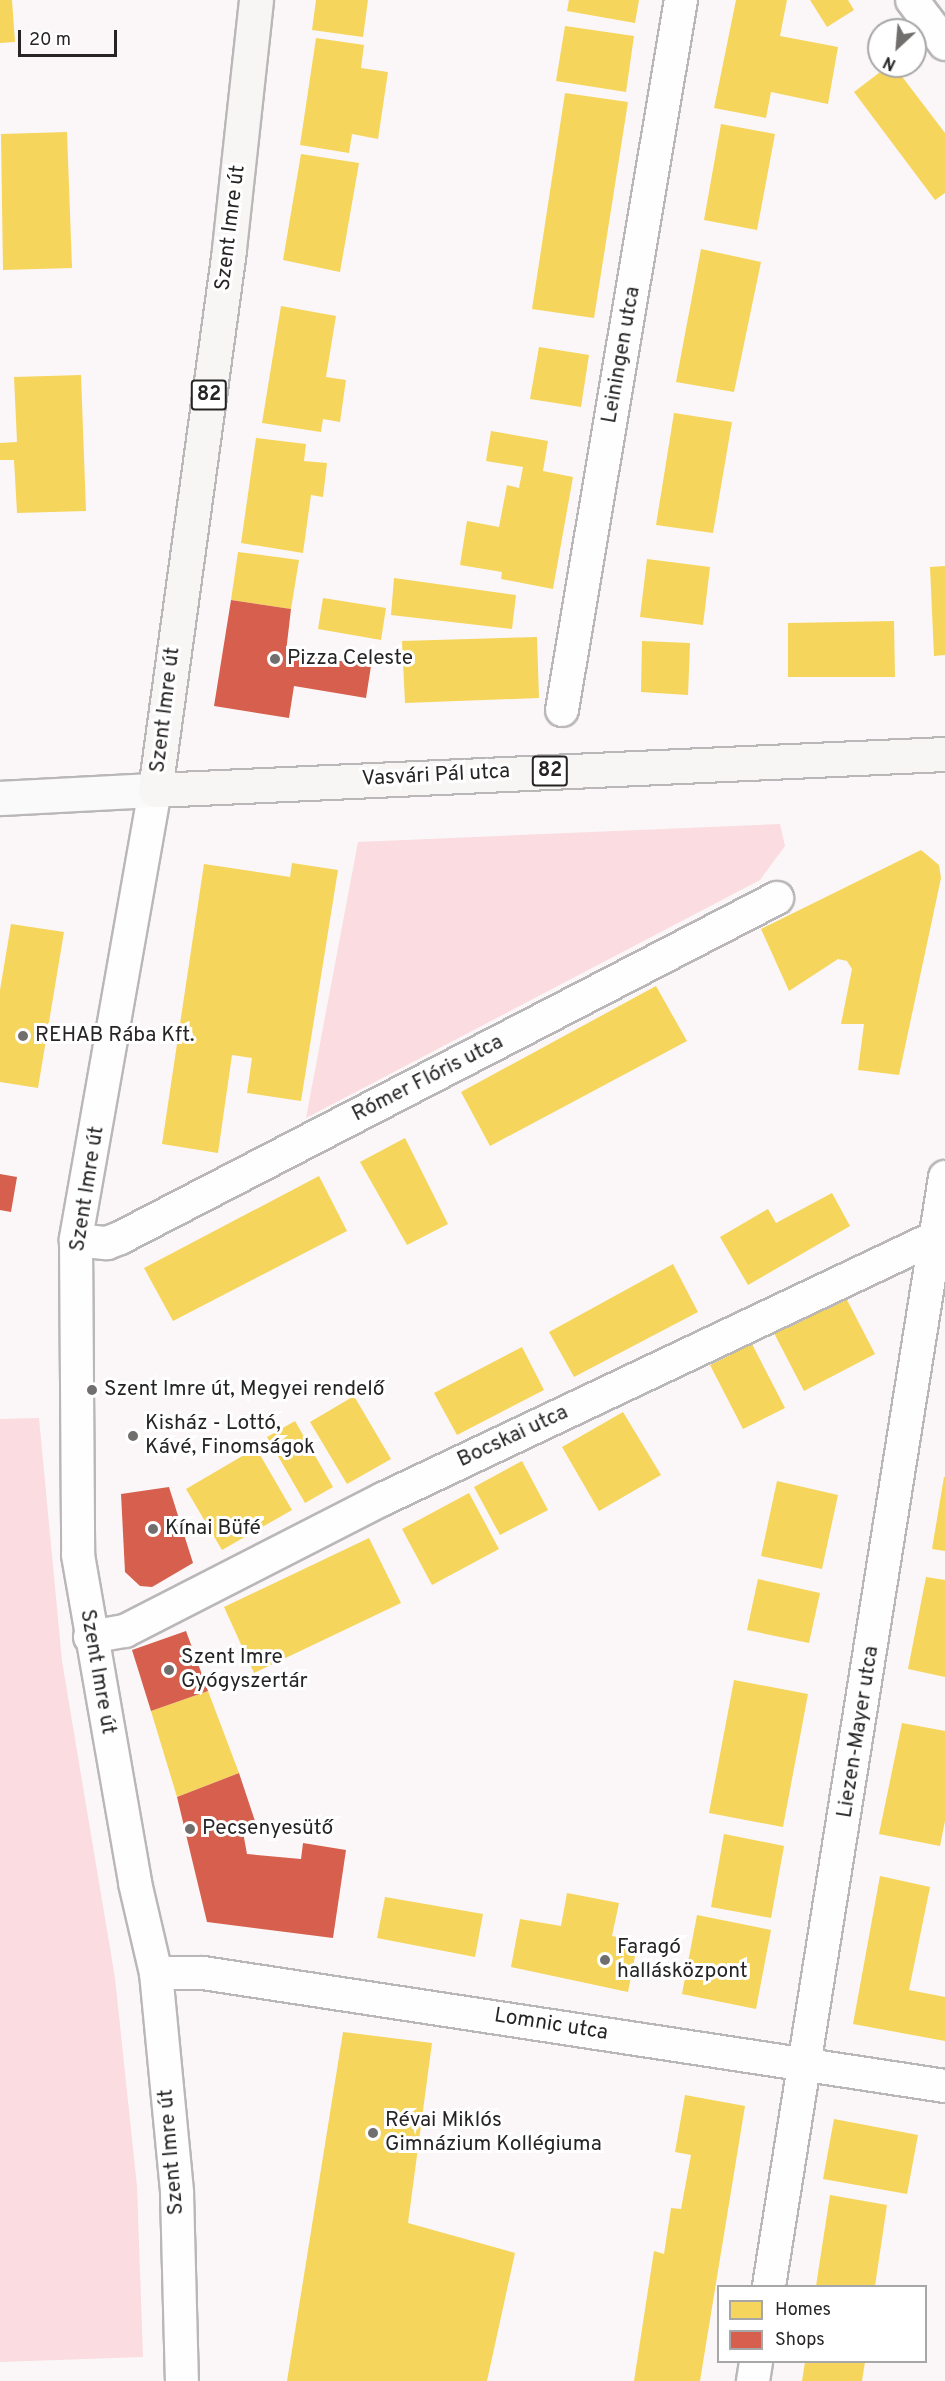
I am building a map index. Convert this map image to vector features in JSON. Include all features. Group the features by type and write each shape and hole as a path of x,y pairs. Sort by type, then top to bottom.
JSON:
{"main road":[{"name":"Szent Imre út","path":"155,790 229,250 256,0"},
{"name":"Vasvári Pál utca","path":"155,790 945,754"}],"street":[{"name":"Leiningen utca","path":"562,710 681,0"},
{"path":"912,0 945,44"},
{"name":"Vasvári Pál utca","path":"0,798 155,790"},
{"name":"Szent Imre út","path":"155,790 76,1240 78,1555 90,1637 156,1973 177,2193 182,2381"},
{"name":"Rómer Flóris utca","path":"76,1240 107,1243 120,1238 777,898"},
{"name":"Liezen-Mayer utca","path":"769,2285 807,2064 945,1177"},
{"name":"Bocskai utca","path":"90,1637 124,1630 383,1499 936,1237"},
{"name":"Lomnic utca","path":"156,1973 203,1973 945,2086"},
{"path":"753,2381 756,2363"}],"shaded area":[{"path":"780,824 785,846 760,880 306,1118 358,842"},
{"path":"39,1418 62,1661 115,1978 137,2186 143,2357 0,2362 0,1419"}],"building: Homes":[{"path":"0,0 12,0 15,42 0,43"},
{"path":"316,0 368,0 363,37 312,30"},
{"path":"569,0 639,0 635,23 567,11"},
{"path":"736,0 787,0 780,36 838,47 828,104 771,92 766,118 714,108"},
{"path":"810,0 848,0 854,10 827,27"},
{"path":"565,26 634,36 626,92 556,81"},
{"path":"316,38 364,45 361,68 388,72 378,139 352,134 349,153 300,145"},
{"path":"872,78 903,78 945,133 945,193 935,200 854,92"},
{"path":"565,93 628,102 594,318 532,309"},
{"path":"721,124 775,134 757,230 704,220"},
{"path":"67,132 72,268 3,270 1,134"},
{"path":"301,154 359,163 340,272 283,260"},
{"path":"701,249 761,262 734,392 676,382"},
{"path":"281,306 336,316 326,377 346,380 340,422 323,419 321,432 262,423"},
{"path":"539,347 589,355 581,407 530,399"},
{"path":"81,375 86,511 17,513 14,460 0,460 0,443 17,442 14,377"},
{"path":"674,413 732,422 713,533 656,525"},
{"path":"491,431 548,441 543,471 573,477 553,589 501,579 502,572 460,565 467,521 499,527 507,485 519,488 523,467 486,461"},
{"path":"256,438 306,444 304,461 327,463 323,497 311,495 303,553 241,543"},
{"path":"238,552 299,560 291,609 231,600"},
{"path":"647,559 710,567 703,625 640,617"},
{"path":"945,566 945,655 934,656 930,567"},
{"path":"394,578 516,595 512,629 391,615"},
{"path":"323,598 386,608 381,640 318,629"},
{"path":"894,621 895,677 788,677 788,623"},
{"path":"537,637 539,698 405,703 402,641"},
{"path":"642,641 690,643 688,695 641,692"},
{"path":"921,850 939,865 941,878 899,1075 858,1070 864,1024 841,1024 852,969 847,961 838,959 789,991 761,929"},
{"path":"292,863 338,870 301,1101 247,1093 252,1058 232,1055 218,1153 162,1144 204,864 290,877"},
{"name":"REHAB Rába Kft.","path":"11,924 64,932 38,1088 0,1082 0,990"},
{"path":"656,986 687,1041 490,1146 461,1092"},
{"path":"405,1138 448,1224 407,1245 360,1162"},
{"path":"319,1176 347,1231 173,1321 144,1268"},
{"path":"832,1193 850,1226 748,1285 720,1237 768,1209 776,1223"},
{"path":"673,1264 698,1312 574,1377 549,1332"},
{"path":"845,1296 875,1354 804,1391 774,1333"},
{"path":"752,1344 785,1408 743,1429 710,1365"},
{"path":"522,1347 544,1390 457,1435 434,1393"},
{"path":"354,1396 391,1459 347,1484 310,1422"},
{"path":"623,1412 661,1475 599,1511 562,1447"},
{"path":"295,1421 333,1487 305,1503 267,1437"},
{"path":"256,1448 292,1510 222,1550 186,1489"},
{"path":"522,1461 548,1510 500,1535 474,1487"},
{"path":"945,1477 945,1551 932,1549"},
{"path":"777,1481 838,1495 822,1569 761,1556"},
{"path":"469,1493 499,1549 432,1585 402,1529"},
{"path":"369,1538 401,1603 254,1673 224,1607"},
{"path":"926,1577 945,1580 945,1677 908,1669"},
{"path":"758,1579 820,1593 809,1643 747,1630"},
{"path":"734,1680 808,1694 783,1827 709,1813"},
{"path":"208,1691 239,1773 177,1797 151,1711"},
{"path":"902,1723 945,1731 945,1821 940,1846 879,1834"},
{"path":"724,1834 784,1846 771,1918 711,1907"},
{"path":"880,1876 930,1887 909,1990 945,1997 945,2041 853,2024"},
{"path":"567,1893 619,1903 612,1936 638,1941 628,1992 511,1967 520,1919 561,1926"},
{"path":"385,1897 483,1914 475,1957 377,1938"},
{"path":"697,1915 771,1930 756,2009 682,1994"},
{"name":"Révai Miklós Gimnázium Kollégiuma","path":"343,2032 432,2043 408,2223 515,2253 487,2381 287,2381"},
{"path":"685,2095 745,2106 700,2381 634,2381 654,2251 664,2254 671,2208 681,2209 691,2155 675,2152"},
{"path":"834,2119 918,2135 907,2194 823,2179"},
{"path":"830,2195 887,2205 875,2285 816,2285"},
{"path":"805,2363 865,2363 862,2381 802,2381"}],"building: Shops":[{"name":"Pizza Celeste","path":"231,600 291,609 286,652 371,666 366,698 294,686 289,718 214,706"},
{"path":"0,1174 17,1177 11,1212 0,1210"},
{"name":"Kínai Büfé","path":"169,1487 193,1563 152,1587 140,1586 125,1572 121,1494"},
{"name":"Szent Imre Gyógyszertár","path":"186,1631 208,1691 151,1711 132,1650"},
{"path":"239,1773 256,1824 243,1832 247,1854 301,1859 303,1843 346,1850 333,1938 207,1922 177,1797"}],"place":[{"name":"Pizza Celeste","path":"275,659"},
{"name":"REHAB Rába Kft.","path":"23,1036"},
{"name":"Szent Imre út, Megyei rendelő","path":"92,1390"},
{"name":"Kisház - Lottó, Kávé, Finomságok","path":"133,1436"},
{"name":"Kínai Büfé","path":"153,1529"},
{"name":"Szent Imre Gyógyszertár","path":"169,1670"},
{"name":"Pecsenyesütő","path":"190,1829"},
{"name":"Faragó hallásközpont","path":"605,1960"},
{"name":"Révai Miklós Gimnázium Kollégiuma","path":"373,2133"}]}
